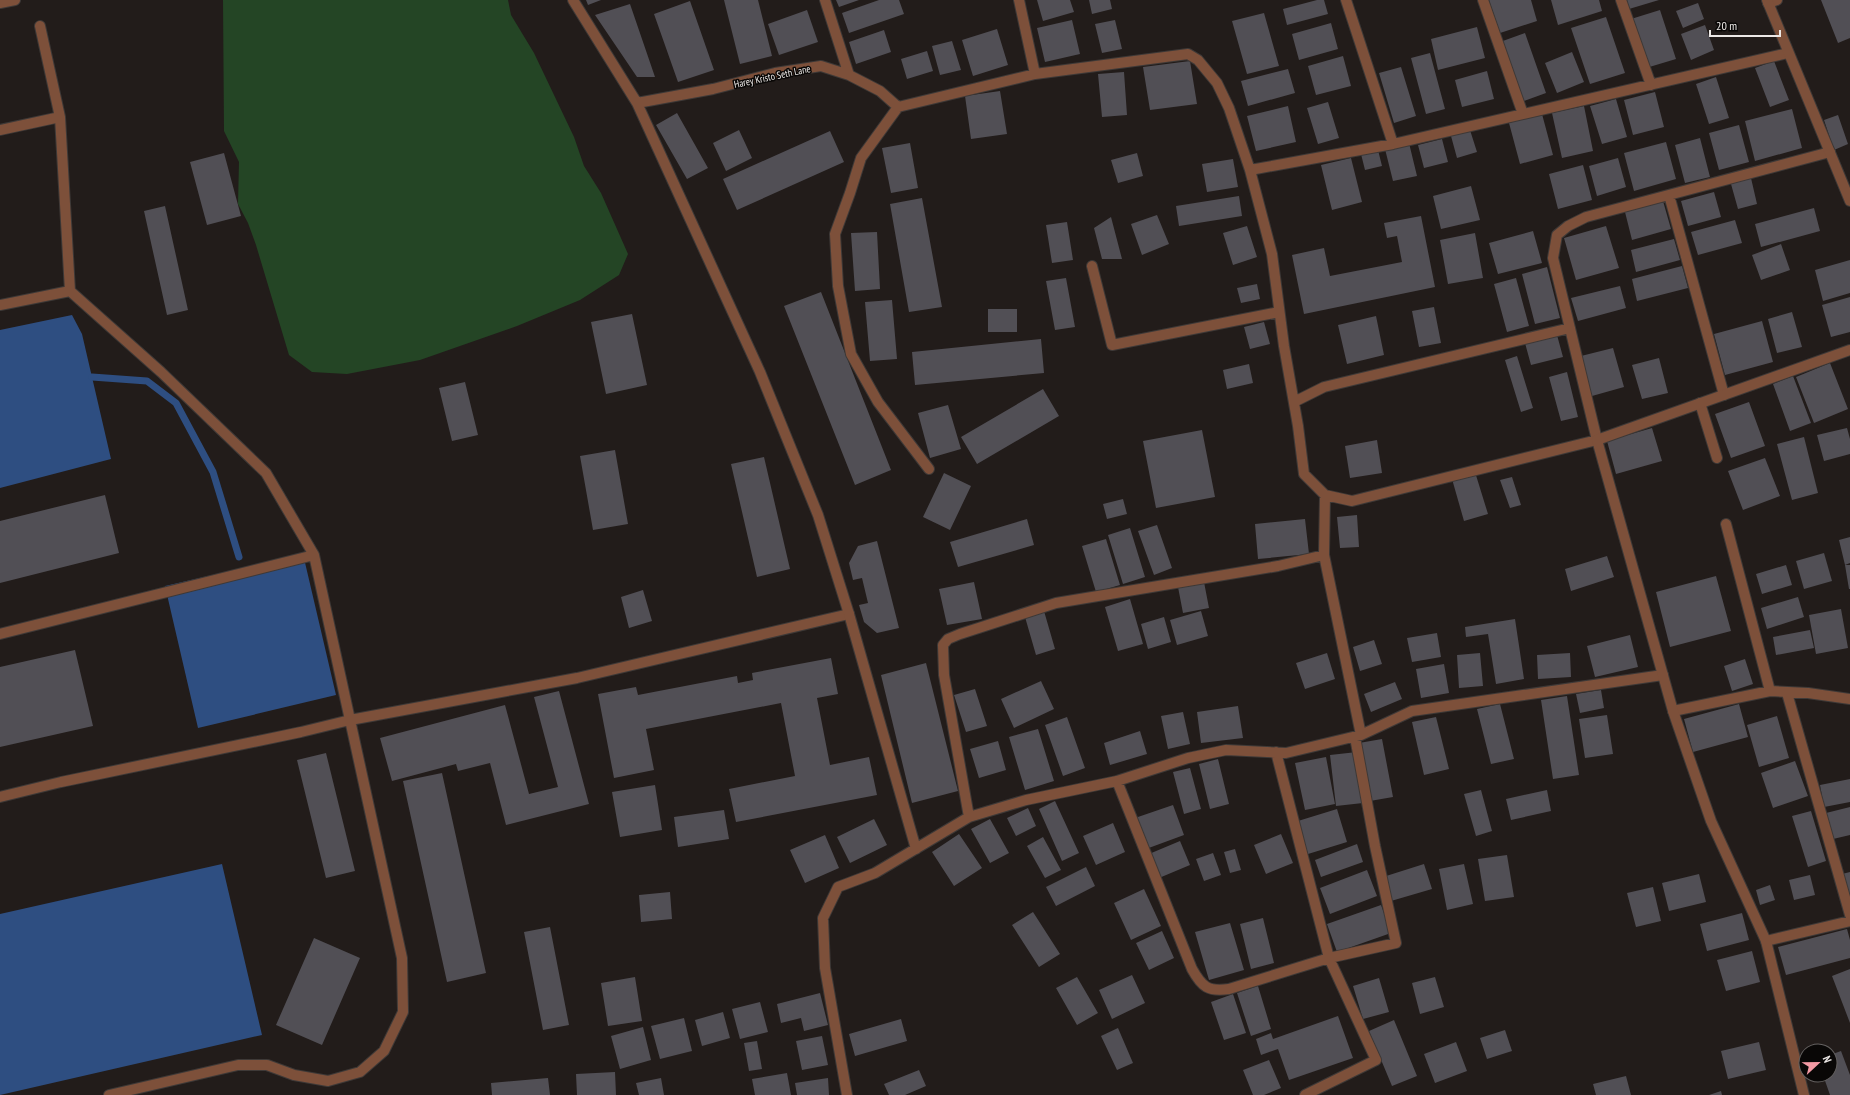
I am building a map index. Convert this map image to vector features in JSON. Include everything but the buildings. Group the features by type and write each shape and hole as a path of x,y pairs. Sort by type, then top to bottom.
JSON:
{"street":[{"path":"0,3 16,0"},
{"path":"573,0 637,103 760,372 818,515 849,614 916,849"},
{"path":"825,0 849,75"},
{"path":"1019,0 1035,74"},
{"path":"1346,0 1394,144"},
{"path":"1483,0 1523,114"},
{"path":"1621,0 1651,84"},
{"path":"1771,1 1788,53 1850,201"},
{"path":"40,26 60,117 70,290 161,372 266,473 314,555 402,958 403,1012 384,1051 360,1072 328,1081 294,1075 267,1065 238,1065 109,1095"},
{"path":"1250,170 1394,144 1788,53"},
{"path":"929,469 878,402 851,354 838,286 835,234 861,158 898,107 1035,74 1188,54 1198,60 1217,83 1229,108 1250,170 1272,254 1279,312 1304,474 1325,495 1352,501 1597,440 1850,350"},
{"name":"Harey Kristo Seth Lane","path":"637,103 713,89 775,73 821,66 849,75 880,91 898,107"},
{"path":"0,130 60,117"},
{"path":"1804,1095 1766,941 1711,821 1673,711 1597,440 1553,258 1557,235 1568,226 1586,217 1830,152"},
{"path":"1669,195 1724,395"},
{"path":"1092,266 1112,345 1279,312"},
{"path":"0,305 70,290"},
{"path":"1294,402 1324,387 1570,328"},
{"path":"1700,404 1717,458"},
{"path":"1117,781 1192,969 1204,987 1217,990 1229,989 1329,958 1396,942 1375,846 1358,736 1324,555 1325,495"},
{"path":"1726,524 1770,691"},
{"path":"0,634 314,555"},
{"path":"969,817 944,675 943,645 948,639 1056,603 1278,566 1324,555"},
{"path":"0,796 301,732 350,720 577,678 849,614"},
{"path":"846,1095 826,968 823,918 838,887 875,872 969,817 1026,800 1117,781 1188,758 1226,750 1286,753 1358,736 1412,711 1663,675"},
{"path":"1673,711 1770,691 1808,693 1850,698"},
{"path":"1787,692 1850,915"},
{"path":"1276,752 1329,958 1376,1060 1305,1095"},
{"path":"1766,941 1850,921"}],"green space":[{"path":"223,0 508,0 511,15 534,53 574,137 584,166 601,193 628,254 619,275 580,300 517,326 420,360 347,374 312,372 289,355 256,245 248,223 238,204 239,162 224,131"}],"water":[{"path":"72,315 82,334 111,459 0,488 0,330"},
{"path":"303,554 336,695 198,728 165,586"},
{"path":"222,864 262,1035 0,1095 0,914"}],"waterway":[{"path":"92,377 147,381 176,403 213,472 239,557"}]}
